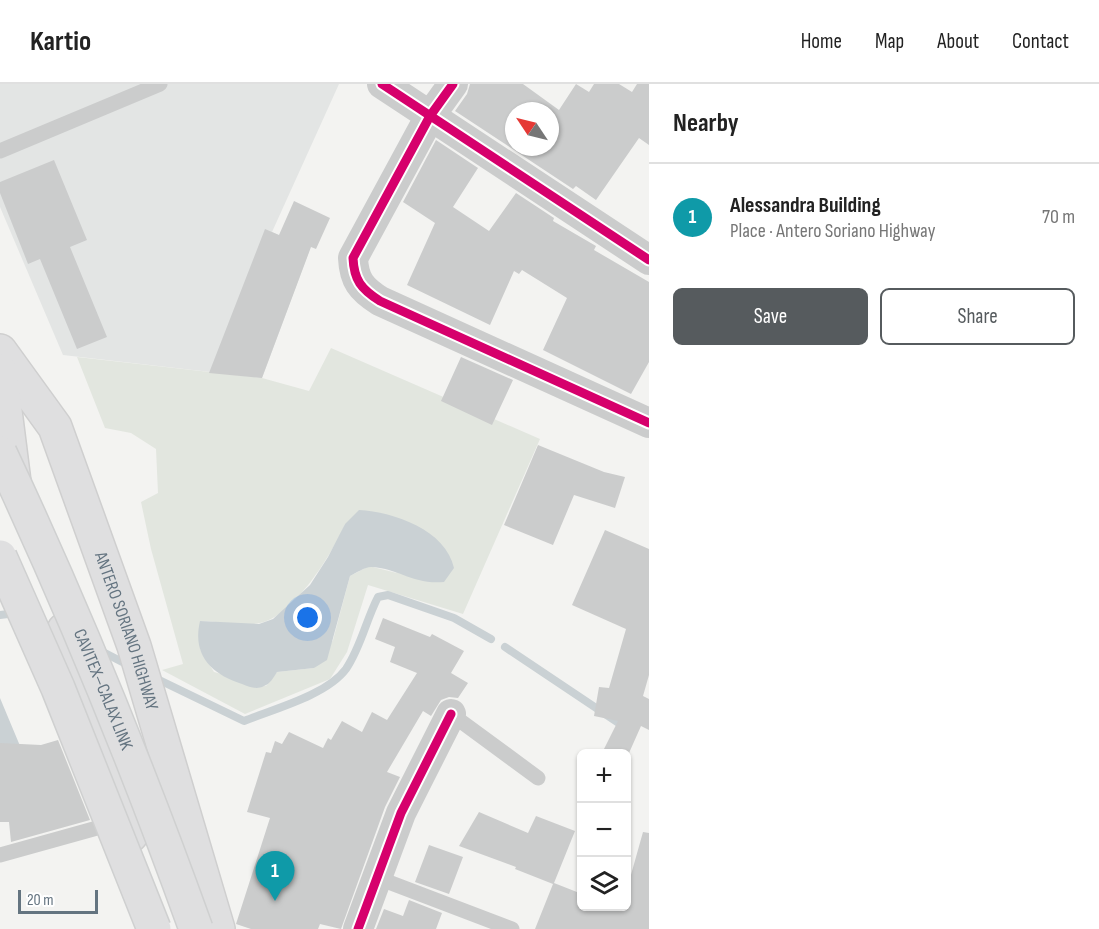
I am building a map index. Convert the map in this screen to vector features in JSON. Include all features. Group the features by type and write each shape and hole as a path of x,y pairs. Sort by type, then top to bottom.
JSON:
{"main road":[{"name":"ANTERO SORIANO HIGHWAY","path":"0,351 55,427 134,646 218,929"},
{"path":"0,371 12,476 126,820 156,929"},
{"name":"CAVITEX–CALAX LINK","path":"0,453 28,512 120,730 196,929"},
{"path":"0,557 62,698 156,929"}],"street":[{"path":"382,84 649,260"},
{"path":"453,84 430,116 353,258 354,276 364,291 649,423"},
{"path":"358,929 412,787 452,714"}],"lane":[{"path":"0,152 160,84"},
{"path":"452,714 538,778"},
{"path":"0,855 126,820"},
{"path":"378,878 512,929"}],"shaded area":[{"path":"0,84 339,84 272,232 310,249 262,378 63,355 0,207"},
{"path":"331,348 540,439 463,614 368,585 347,652 330,679 245,714 162,670 183,664 151,549 141,502 158,493 156,449 131,433 105,428 77,357 262,378 309,391","holes":["345,524 397,573 369,566 350,576 333,640 314,668 277,672 266,686 214,672 200,649 200,621 253,624 273,618 286,609 322,566"]},
{"path":"359,510 402,519 430,533 441,543 454,568 444,582 423,581 381,568 366,568 350,576 327,660 314,668 277,672 268,684 258,688 231,680 213,669 206,662 199,644 200,621 259,624 273,619 310,585 345,524"},
{"path":"0,698 28,765 0,776"}],"building":[{"path":"470,84 523,84 548,102 505,102 505,144 455,111 467,94"},
{"path":"576,84 589,92 594,84 619,84 632,92 637,84 649,84 649,145 639,138 596,200 576,186 573,189 523,156 559,156 559,110"},
{"path":"436,140 478,168 453,207 489,231 516,193 554,218 553,221 596,246 594,250 649,282 649,362 631,394 543,350 567,298 522,270 519,274 514,271 490,325 407,285 435,223 403,202"},
{"path":"54,160 87,240 70,247 107,337 77,349 40,259 28,264 0,193 0,182"},
{"path":"294,201 330,218 316,249 311,247 262,378 209,373 265,229 279,235"},
{"path":"461,357 513,380 492,425 441,401"},
{"path":"538,445 604,472 625,477 615,508 574,495 553,545 504,525"},
{"path":"605,530 649,549 649,675 643,696 649,699 649,730 641,726 631,749 604,749 618,721 594,716 599,687 609,688 626,629 572,605"},
{"path":"383,618 430,637 432,634 464,651 451,673 468,683 458,698 449,697 441,700 431,716 423,711 387,772 400,777 385,807 341,929 320,924 318,929 251,929 236,924 270,818 247,812 266,752 271,753 275,741 282,744 289,732 323,748 328,738 331,740 342,721 362,732 372,712 387,720 417,673 390,662 395,647 375,639"},
{"path":"58,740 90,820 11,842 9,822 0,822 0,743 41,745"},
{"path":"479,812 528,833 536,816 575,831 554,883 577,892 577,911 631,911 631,875 643,832 649,833 649,929 535,929 553,884 515,869 516,867 459,846"},
{"path":"429,845 463,857 449,894 415,882"},
{"path":"409,900 442,913 436,929 376,929 384,909 403,916"}],"waterway":[{"path":"153,677 244,721 313,694 337,678 346,669 356,652 378,597 388,595 454,618 491,639"},
{"path":"0,615 16,613"},
{"path":"505,647 620,724 628,723"},
{"path":"99,650 130,666"}],"cycle path":[{"path":"382,84 649,260"},
{"path":"453,84 430,116 353,258 357,278 368,292 380,301 649,423"},
{"path":"358,929 401,813 451,714"}],"place":[{"name":"Alessandra Building","path":"275,901"}]}
